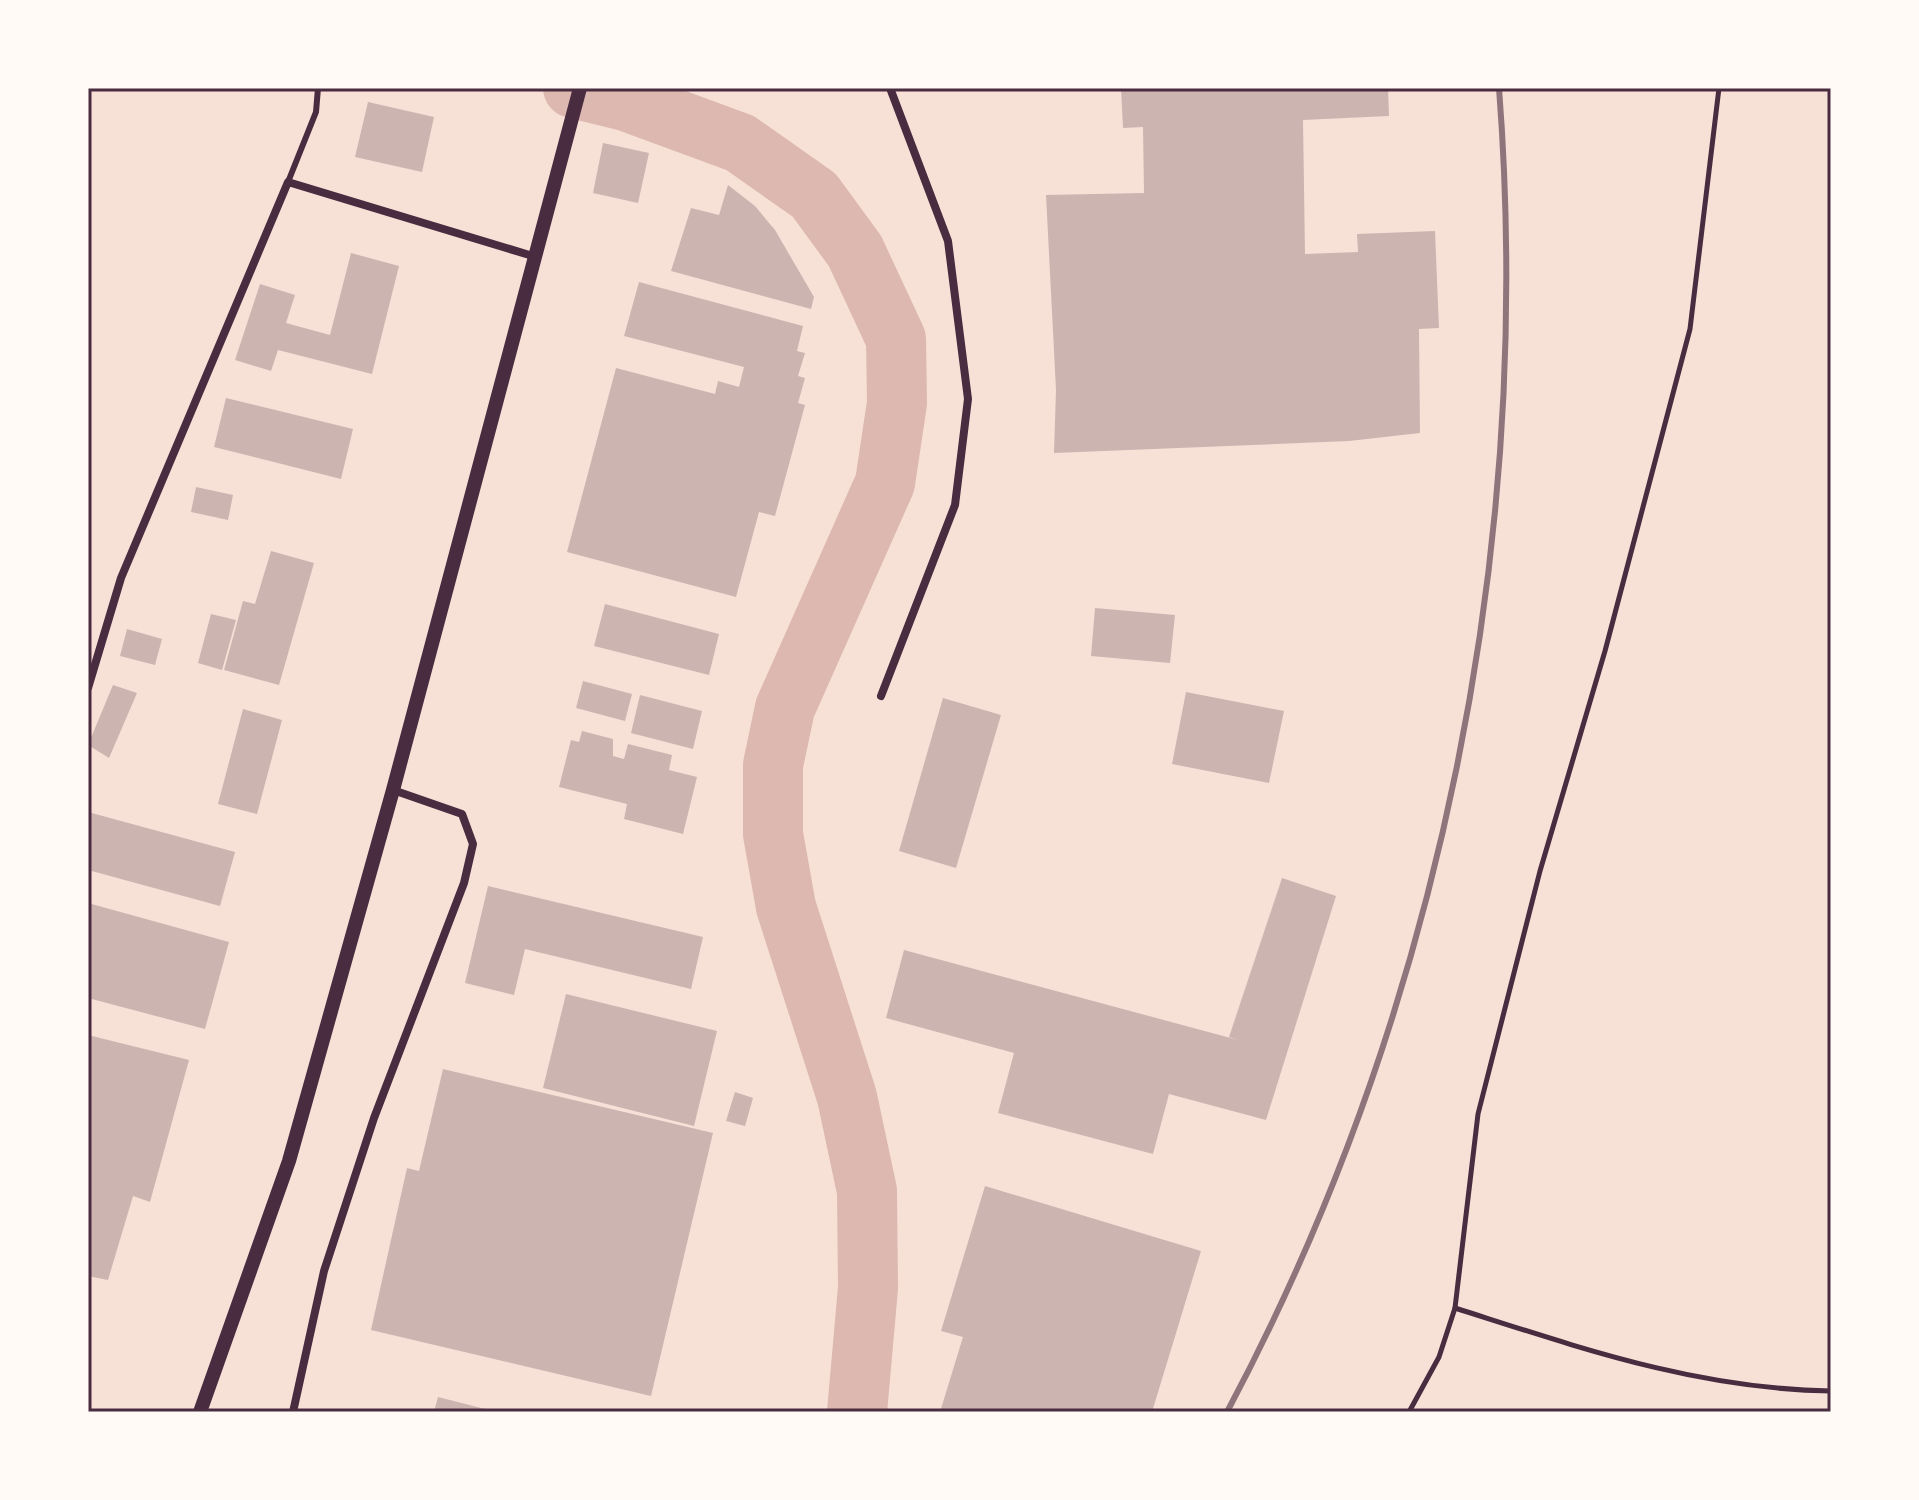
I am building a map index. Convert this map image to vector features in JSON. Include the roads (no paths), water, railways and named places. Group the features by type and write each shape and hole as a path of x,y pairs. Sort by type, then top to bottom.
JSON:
{"street":[{"path":"200,1412 289,1161 393,790 580,88"},
{"path":"881,696 955,505 968,399 948,241 890,88"},
{"path":"88,688 121,578 288,182 536,257"},
{"path":"293,1412 324,1271 374,1118 464,883 473,844 462,814 393,790"}],"lane":[{"path":"288,182 316,112 318,88"}],"waterway":[{"path":"573,88 626,101 740,143 814,195 855,251 896,339 897,403 885,483 785,708 773,765 773,834 786,907 847,1097 867,1191 868,1288 857,1412"}],"railway":[{"path":"1227,1412 1302,1258 1365,1099 1416,936 1456,769 1485,600 1501,429 1506,258 1499,88"}]}
